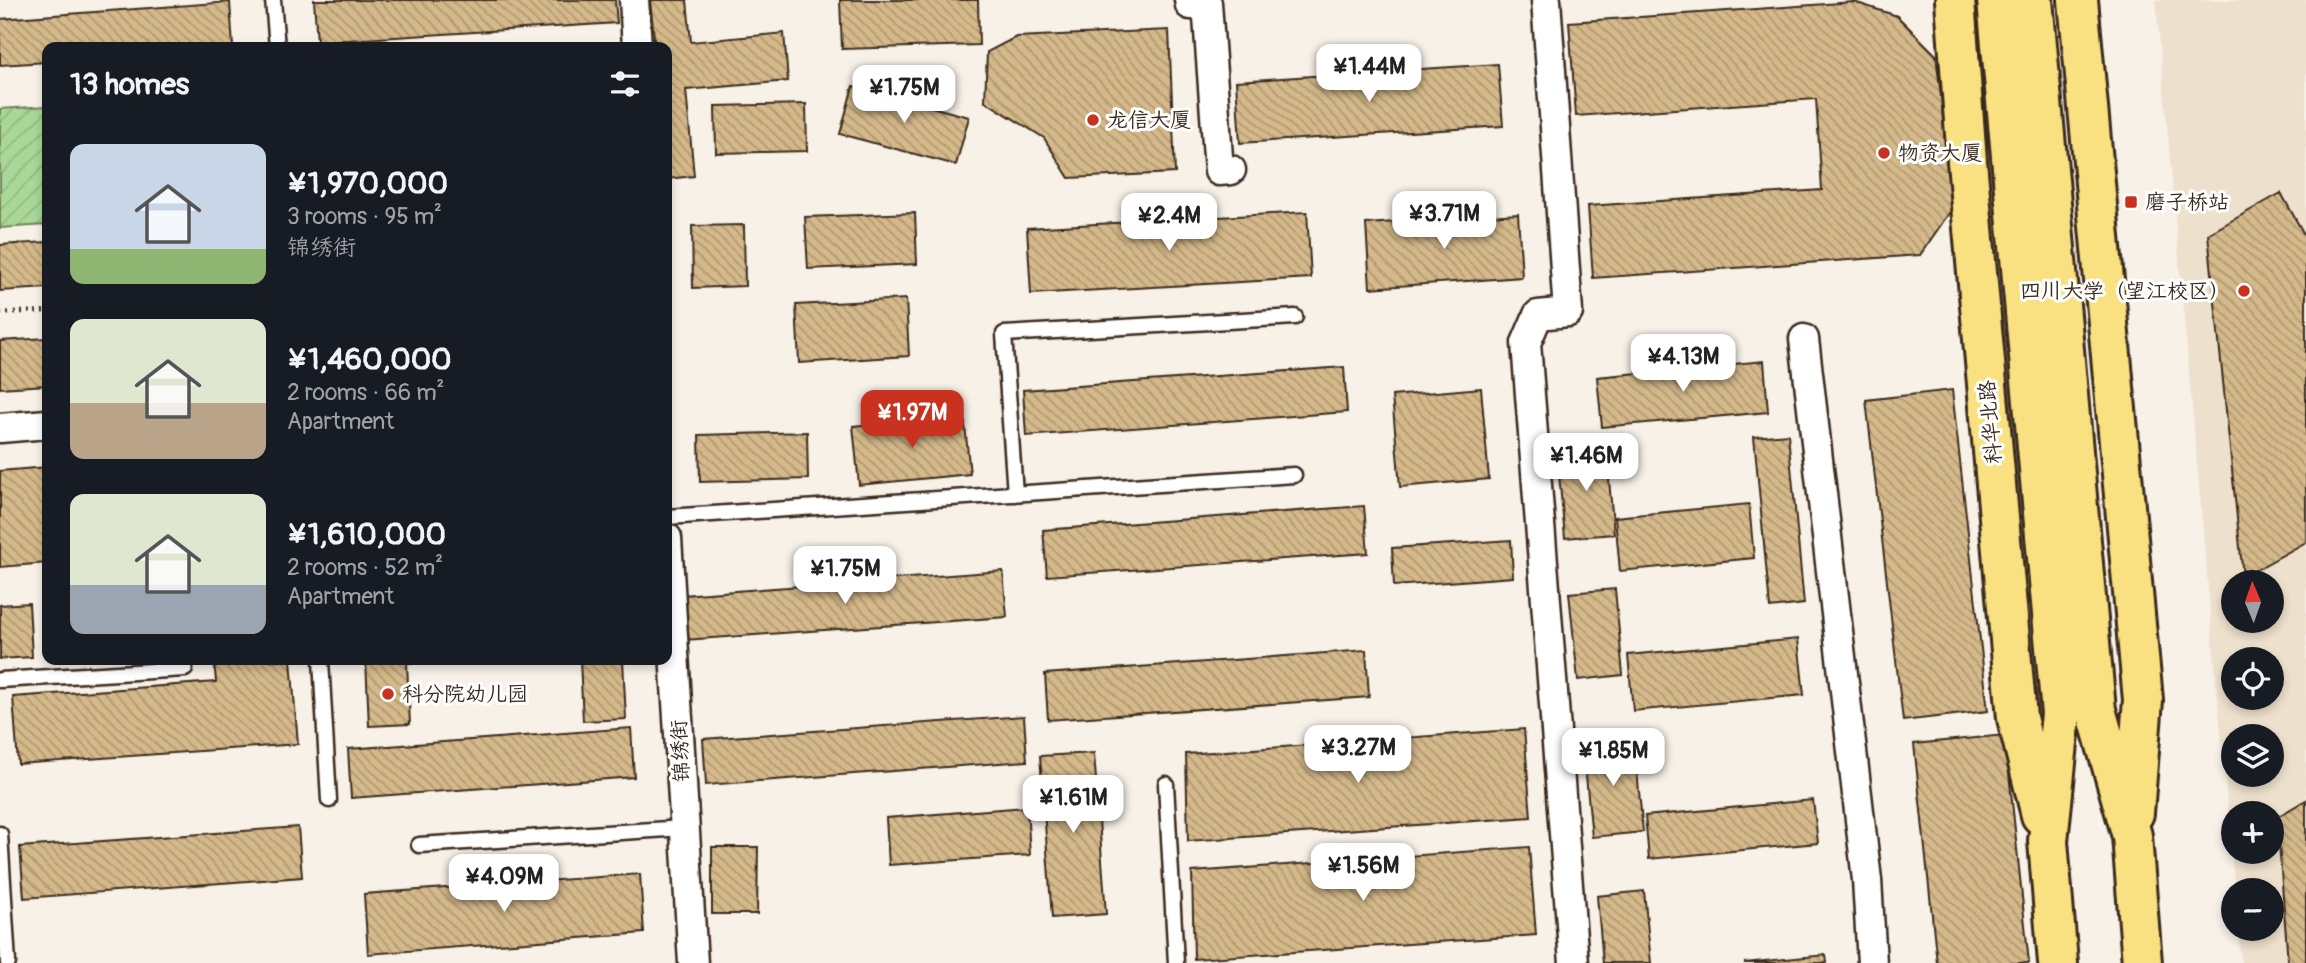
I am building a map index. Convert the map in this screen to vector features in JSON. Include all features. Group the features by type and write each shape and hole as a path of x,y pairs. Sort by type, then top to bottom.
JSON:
{"main road":[{"name":"科华北路","path":"1955,0 2017,718 2048,841 2059,963"},
{"name":"科华北路","path":"1997,0 2024,110 2096,710 2132,836"},
{"name":"科华北路","path":"2033,0 2024,110 2061,714 2048,841"},
{"name":"科华北路","path":"2078,0 2143,700 2132,836 2142,963"}],"street":[{"path":"635,0 637,42"},
{"path":"1189,0 1190,5 1207,3 1219,171 1231,170"},
{"path":"1546,0 1568,312 1538,315 1526,343 1574,963"},
{"path":"1804,339 1867,880 1872,963"},
{"path":"0,428 42,424"},
{"name":"锦绣街","path":"672,623 692,963"}],"lane":[{"path":"273,0 277,42"},
{"path":"1015,494 1003,334 1296,317"},
{"path":"672,517 1294,475"},
{"path":"0,680 186,669 186,665"},
{"path":"321,665 330,800"},
{"path":"1166,784 1176,963"},
{"path":"419,845 684,828"},
{"path":"0,834 8,963"}],"path":[{"path":"0,313 42,311"}],"shaded area":[{"name":"四川大学（望江校区）","path":"2156,0 2306,0 2306,963 2241,963 2239,941 2284,941 2284,878 2234,878 2233,864 2284,864 2284,801 2227,801 2226,787 2284,787 2284,724 2221,724 2221,733"}],"green space":[{"path":"42,106 42,225 0,228 0,109"}],"building":[{"path":"314,0 615,0 617,23 317,42"},
{"path":"650,0 687,0 691,42 784,33 788,81 686,90 694,176 672,178 672,42 654,42"},
{"path":"840,0 978,0 979,45 842,49"},
{"path":"230,2 233,42 42,42 42,62 0,65 0,19"},
{"name":"物资大厦","path":"1854,2 1897,16 1936,55 1954,206 1920,255 1593,278 1588,206 1822,190 1816,99 1576,116 1569,22"},
{"name":"龙信大厦","path":"1169,30 1175,173 1069,178 1044,138 985,101 987,52 1016,37"},
{"path":"1498,64 1503,126 1240,143 1236,81"},
{"path":"853,86 969,117 956,165 840,134"},
{"path":"806,104 807,151 716,153 715,106"},
{"path":"2281,193 2306,238 2306,542 2256,570 2242,570 2208,234"},
{"path":"1307,212 1311,278 1031,294 1027,228"},
{"path":"915,213 917,264 808,269 805,217"},
{"path":"1518,214 1522,277 1370,288 1366,224"},
{"path":"744,225 745,286 693,288 692,226"},
{"path":"42,242 42,288 0,291 0,245"},
{"path":"906,299 909,356 799,363 796,305"},
{"path":"42,338 42,385 0,388 0,341"},
{"path":"1764,361 1768,412 1602,427 1597,377"},
{"path":"1344,367 1347,412 1026,436 1023,390"},
{"path":"1481,388 1489,479 1400,487 1392,396"},
{"path":"1952,390 1988,711 1903,721 1866,400"},
{"path":"964,415 970,474 859,485 853,426"},
{"path":"807,432 808,479 700,482 699,435"},
{"path":"1788,434 1804,604 1770,608 1754,437"},
{"path":"1606,447 1614,534 1565,538 1557,453"},
{"path":"42,467 42,563 0,567 0,471"},
{"path":"1749,504 1754,558 1620,571 1615,517"},
{"path":"1364,506 1368,553 1047,576 1043,530"},
{"path":"1511,540 1513,577 1394,586 1392,548"},
{"path":"1003,571 1007,617 685,640 682,595"},
{"path":"1615,589 1623,675 1578,680 1569,593"},
{"path":"29,603 32,657 0,659 0,605"},
{"path":"1798,639 1804,695 1633,711 1628,655"},
{"path":"1366,650 1369,697 1048,720 1045,674"},
{"path":"214,665 291,665 298,744 18,764 13,697 216,682"},
{"name":"科分院幼儿园","path":"366,665 407,665 410,724 369,726"},
{"path":"580,665 623,665 626,719 583,721"},
{"path":"1024,716 1027,761 706,785 703,739"},
{"path":"631,728 634,777 351,798 348,749"},
{"path":"1524,729 1531,817 1188,841 1186,754"},
{"path":"2005,735 2029,963 1937,963 1914,744"},
{"path":"1634,740 1643,832 1592,837 1583,745"},
{"path":"1094,753 1106,914 1052,918 1040,756"},
{"path":"1813,800 1818,843 1649,859 1645,816"},
{"path":"2306,800 2306,963 2288,963 2284,878 2282,878 2281,864 2284,864 2284,813"},
{"path":"1027,807 1030,855 889,865 886,818"},
{"path":"298,827 302,877 24,898 20,847"},
{"path":"712,847 758,847 757,914 712,914"},
{"path":"1529,847 1536,935 1194,959 1192,872"},
{"path":"640,874 644,933 368,954 364,894"},
{"path":"1644,891 1651,963 1603,963 1597,896"},
{"path":"1826,955 1827,963 1744,963"}],"place":[{"name":"龙信大厦","path":"1093,120"},
{"name":"物资大厦","path":"1884,153"},
{"name":"磨子桥站","path":"2131,202"},
{"name":"四川大学（望江校区）","path":"2244,291"},
{"name":"科分院幼儿园","path":"388,694"}]}
